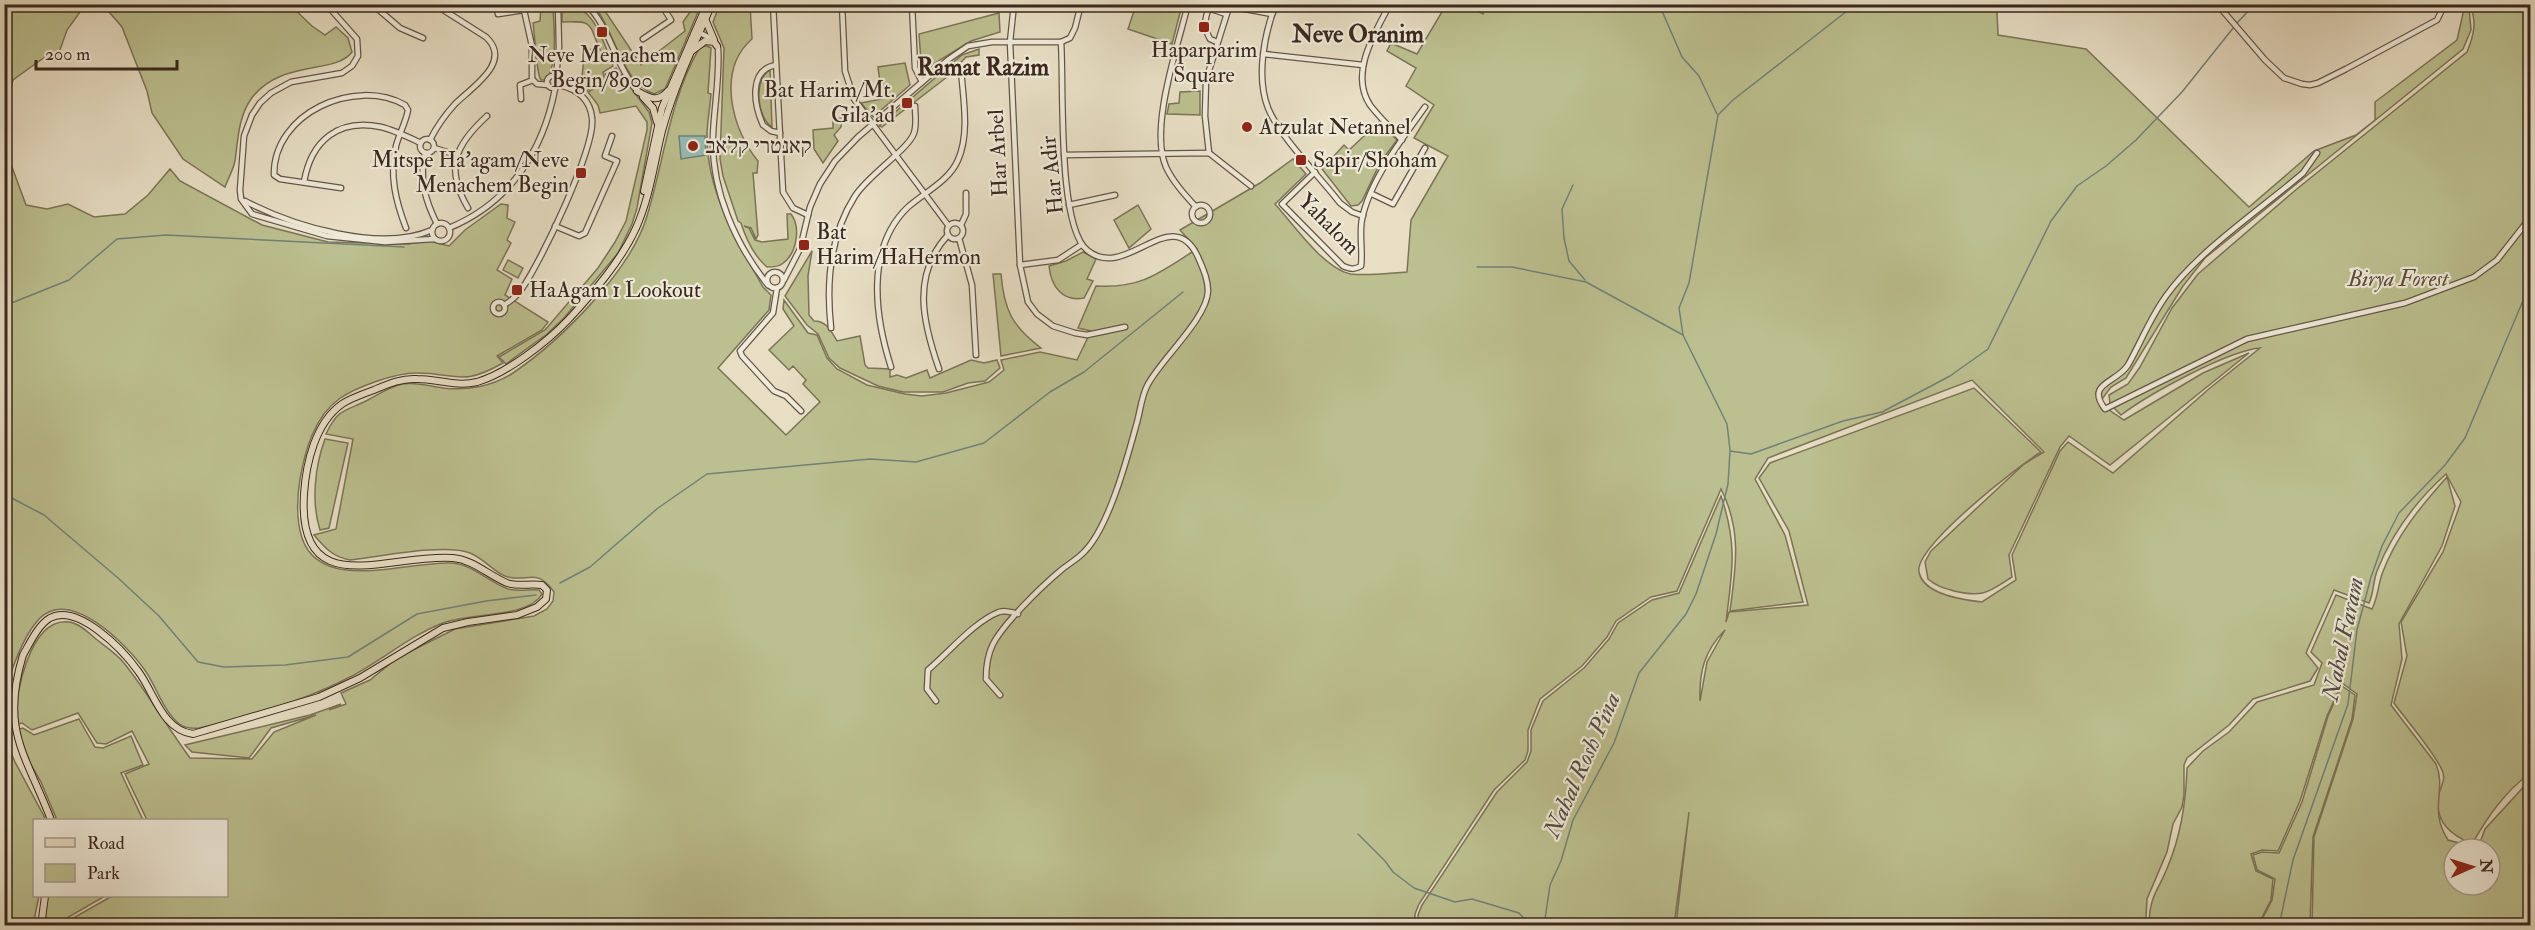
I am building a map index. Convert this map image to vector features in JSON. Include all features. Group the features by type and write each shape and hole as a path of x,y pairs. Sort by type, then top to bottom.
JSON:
{"main road":[{"path":"655,137 691,52 707,4"},
{"path":"6,711 11,684 22,656 45,621 58,615 80,619 111,642 140,673 170,723 181,732 193,734 319,697 360,678 443,628 461,623 517,615 543,603 548,595 546,587 539,584 521,586 509,584 474,564 460,559 442,558 351,565 326,560 311,545 304,520 304,491 310,460 325,422 348,400 403,380 425,379 455,384 474,382 493,375 568,320 627,246 636,229 645,203 672,85 712,4"},
{"path":"707,16 707,26 716,43"},
{"path":"691,52 705,42 716,43"},
{"path":"637,91 648,98 656,99 663,96 672,85"},
{"path":"627,246 637,220 655,137 657,117 643,97"},
{"path":"8,726 20,760 50,819"},
{"path":"41,926 45,897"}],"street":[{"path":"242,200 308,226 334,233 403,238 432,230 437,224 442,223 449,228 450,233 446,240 440,241 435,239 385,242 335,237 252,214 242,200 240,190 244,136 252,115 260,103 271,93 291,82 342,73 352,66 359,51 357,39 326,4"},
{"path":"372,4 400,28 423,38"},
{"path":"430,140 446,115 489,73 495,57 492,44 486,37 434,4"},
{"path":"496,4 498,14 524,10 532,46 533,80 537,84 576,91 585,99 591,110 593,123 575,182 555,226 523,287 504,305"},
{"path":"449,228 488,206 523,171 542,138 560,80 556,76 559,44 558,4"},
{"path":"586,4 598,19 622,71 637,91 643,97 666,108"},
{"path":"643,39 671,21 661,4"},
{"path":"773,4 785,198 794,208 808,215"},
{"path":"842,4 848,83 859,109 948,225 948,236 931,255 924,280 928,336 939,369"},
{"path":"912,4 915,68 922,82"},
{"name":"Har Arbel","path":"1014,4 1010,42 1020,265 1028,302 1036,314 1053,326 1087,335 1125,327"},
{"path":"801,411 786,396 774,391 740,351 773,313 777,288 782,285 800,249 808,215 827,172 844,151 922,82 968,46 982,42 1061,42 1073,34 1081,4"},
{"path":"1188,4 1162,113 1162,153 1170,175 1196,207"},
{"path":"1196,4 1226,14"},
{"path":"1276,4 1264,54 1264,89 1269,110 1281,130 1346,209 1363,216"},
{"path":"1390,4 1363,65 1362,79 1365,96 1402,140"},
{"path":"2219,5 2265,60 2284,78 2310,85 2346,69 2437,20 2445,4"},
{"path":"1209,153 1205,116 1206,80 1229,5 1272,14"},
{"path":"1209,8 1204,23 1205,29 1210,39 1217,42"},
{"path":"697,32 716,43 713,139 718,187 737,235 768,285 777,288"},
{"name":"Har Adir","path":"1061,42 1064,155 1069,205 1082,245"},
{"path":"1264,54 1363,65"},
{"path":"776,65 764,68 761,72 756,97 763,125 771,131 780,133"},
{"path":"891,367 877,308 878,276 892,229 907,208 950,173 962,150 964,123 960,69"},
{"path":"548,85 549,78 556,76"},
{"path":"521,99 520,86 533,80"},
{"path":"341,188 276,177 275,166 288,134 301,119 315,109 346,96 366,95 390,99 405,105 408,110 395,153 393,178 397,202 406,228"},
{"path":"831,328 829,274 845,215 861,187 908,144 914,133 915,106"},
{"name":"Yahalom","path":"1315,172 1282,204 1331,255 1351,269 1361,266 1363,216 1385,164 1425,107"},
{"path":"468,208 456,182 457,155 468,136 487,116"},
{"path":"304,182 306,166 313,151 334,132 349,127 370,125 420,142"},
{"path":"555,226 578,236 585,233 617,161 605,156 612,136"},
{"path":"420,142 425,139 430,140"},
{"path":"430,140 434,148 457,155"},
{"path":"420,142 420,148 425,153"},
{"path":"425,153 431,152 434,148"},
{"path":"1372,194 1393,204 1425,148"},
{"path":"425,153 422,166 423,187 437,224"},
{"path":"1064,155 1209,153 1251,186"},
{"path":"2317,153 2303,173 2189,268 2161,304 2127,366 2100,388 2097,394 2098,400 2105,409 2247,339 2405,303 2474,277 2498,260 2530,218"},
{"path":"948,236 952,239 959,238 963,233 961,225 966,214 966,193"},
{"path":"1069,205 1115,195"},
{"path":"948,225 956,222 961,225"},
{"path":"432,230 435,239"},
{"path":"1000,695 986,679 986,660 993,643 1060,570 1085,551 1102,526 1128,455 1147,386 1206,303 1207,281 1196,252 1184,240 1177,237 1164,236 1130,255 1115,259 1095,256 1082,245 1058,260 1020,265"},
{"path":"959,238 972,285 976,355"},
{"path":"768,285 768,277 786,269 793,261"},
{"path":"756,265 763,271 776,272 784,280"},
{"path":"936,701 927,689 928,670 983,621 1000,611 1018,614"}],"green space":[{"path":"5,4 85,5 67,30 56,61 45,57 13,80 5,107"},
{"path":"720,4 750,5 752,39 741,52 734,67 731,83 735,117 741,133 758,161 757,173 753,173 758,235 756,239 751,228 744,226 749,228 755,240 762,242 788,239 787,214 791,214 796,226 796,240 787,260 777,266 767,267 751,247 738,221 723,176 720,159 724,48 713,22"},
{"path":"1488,4 2001,5 1997,12 1998,35 2086,49 2249,207 2314,151 2356,135 2375,120 2375,102 2457,40 2464,9 2461,5 2469,7 2471,30 2463,49 2205,258 2183,286 2126,378 2111,387 2099,403 2124,420 2203,373 2249,353 2110,465 2069,436 2060,447 2009,555 2012,577 1979,594 1943,588 1928,579 1925,562 1931,551 2024,464 2044,452 1972,380 1768,458 1755,479 1785,535 1803,602 1730,611 1736,549 1735,534 1728,504 1721,489 1677,591 1651,597 1616,621 1607,637 1582,666 1540,699 1528,730 1528,751 1525,760 1494,790 1419,904 1415,914 1415,925 61,925 110,897 228,897 228,819 147,819 125,774 149,764 132,731 106,744 97,743 78,713 32,730 22,723 13,726 21,679 34,645 43,632 55,624 69,622 76,624 118,657 141,686 190,758 252,759 274,732 316,715 271,728 249,758 192,752 185,745 346,704 341,693 370,680 397,658 455,629 534,616 547,609 553,601 554,592 542,580 505,576 475,555 459,550 429,550 350,560 330,551 314,535 336,529 353,439 326,434 342,412 398,385 423,384 461,389 497,381 532,359 572,324 610,281 639,237 653,195 681,87 700,47 711,48 708,93 711,94 707,136 712,177 733,233 763,287 771,295 769,310 718,368 786,435 820,402 803,384 806,380 793,366 789,370 769,350 794,326 783,309 784,300 808,333 817,335 827,358 837,369 867,385 905,394 922,396 946,393 989,382 1004,370 1001,360 1040,352 1077,360 1091,331 1078,328 1096,286 1126,285 1138,282 1161,272 1197,249 1180,230 1260,183 1293,159 1306,174 1275,204 1320,255 1330,264 1351,274 1407,272 1411,220 1448,156 1414,138 1434,105 1406,86 1416,68 1387,51 1391,43 1417,54 1446,5 1467,5 1483,14"},
{"path":"103,5 290,5 325,35 336,27 348,38 352,52 344,59 291,73 263,86 251,99 241,121 235,161 225,187 183,159 152,113 147,91 122,27"},
{"path":"565,5 575,6 591,18 602,37 613,66 603,72 605,80 586,91 581,85 585,49 600,50 588,25 579,22 562,22 562,8"},
{"path":"593,5 601,5 641,65 685,31 683,22 695,5 701,5 665,89 654,94 634,79 619,54 601,15"},
{"path":"1136,5 1182,5 1172,44 1128,29"},
{"name":"Birya Forest","path":"2470,5 2530,5 2530,773 2497,806 2476,837 2458,837 2443,822 2438,808 2438,799 2443,772 2437,760 2394,703 2407,656 2401,622 2443,552 2461,502 2446,474 2415,507 2390,544 2377,571 2369,603 2334,590 2306,653 2318,668 2310,681 2253,699 2229,725 2187,758 2184,765 2182,807 2173,824 2167,852 2147,899 2146,918 2139,919 2132,925 1676,925 1689,812 1674,925 1418,926 1418,915 1422,905 1497,792 1527,762 1531,751 1531,730 1543,701 1584,668 1609,639 1618,623 1652,600 1679,593 1721,496 1732,544 1732,574 1726,622 1729,612 1808,605 1789,531 1759,478 1770,463 1974,388 2041,452 1991,490 1949,527 1922,560 1919,572 1922,580 1936,591 1965,600 1982,602 2016,580 2012,555 2060,451 2068,442 2113,473 2210,388 2260,348 2209,365 2150,396 2121,415 2110,404 2109,395 2128,384 2140,367 2172,308 2198,274 2298,188 2467,52 2474,28","holes":["1725,630 1707,662 1700,701 1704,662 1712,646"]},
{"path":"541,7 553,8 554,56 546,80 541,80 539,76 533,23 540,21"},
{"path":"999,13 1000,32 971,41 935,63 922,75 919,34"},
{"path":"979,49 979,55 966,57 947,77 882,127 879,126 962,55"},
{"path":"905,63 910,85 873,117 861,103 882,99 878,67"},
{"path":"616,68 649,112 652,123 632,224 618,253 564,318 547,334 506,364 499,357 545,330 598,268 626,221 647,122 636,106 600,113 598,105 588,92 607,81 605,74"},
{"path":"770,70 772,127 763,116 759,98 761,81"},
{"path":"1200,91 1200,115 1167,114 1169,104 1179,103 1180,92"},
{"path":"842,118 841,127 834,135 838,141 823,163 814,149 813,130 833,128 833,119"},
{"path":"1379,122 1397,140 1380,163 1362,201 1358,205 1351,206 1322,169 1344,145 1349,150"},
{"path":"4,135 9,159 26,205 47,209 68,204 94,217 125,214 148,195 170,169 180,181 262,225 328,242 408,244 429,241 449,246 465,230 501,204 508,205 507,218 515,222 507,240 511,243 497,270 512,279 505,295 548,322 542,330 497,356 503,363 477,375 459,377 416,373 398,375 355,390 339,399 323,415 308,446 300,479 298,516 302,538 312,555 327,565 346,570 367,571 433,564 459,564 508,589 539,590 542,594 535,602 512,611 454,620 430,628 360,672 313,694 256,713 199,728 185,727 172,717 144,669 125,646 97,623 82,614 67,610 53,611 40,618 34,625 5,687"},
{"path":"1138,205 1151,229 1129,248 1114,220"},
{"path":"812,251 808,276 809,315 814,321 818,321 831,330 837,341 860,336 865,365 868,368 890,369 890,377 897,375 906,378 927,370 930,378 971,360 984,363 997,360 1000,368 985,381 968,383 943,392 903,392 878,386 840,368 829,358 818,334 807,325 785,296"},
{"path":"1083,252 1096,259 1087,279 1093,281 1084,298 1070,298 1055,286 1049,266 1066,261"},
{"path":"508,260 523,268 518,278 503,270"},
{"path":"993,274 1001,274 1004,298 1016,324 1041,348 1001,356"},
{"path":"325,439 348,443 329,528 320,530 315,484"},
{"path":"2447,477 2455,506 2442,546 2399,624 2402,659 2391,705 2436,764 2439,773 2439,819 2446,837 2442,837 2442,897 2502,897 2502,837 2482,837 2485,829 2530,780 2530,925 2312,925 2314,837 2353,719 2357,694 2342,683 2327,716 2300,801 2278,851 2262,850 2251,854 2256,871 2273,879 2271,900 2258,925 2141,925 2149,923 2153,899 2173,854 2184,805 2187,768 2203,751 2229,732 2257,702 2314,685 2322,663 2311,652 2336,595 2372,609 2382,574 2394,547 2419,510"},
{"path":"2342,686 2355,695 2352,719 2313,837 2310,925 2259,925 2272,900 2275,879 2257,870 2253,855 2262,852 2279,853 2302,802 2328,716"},
{"path":"79,719 95,747 103,748 131,736 143,765 121,773 143,819 57,819 41,782 22,749 16,730 23,728 34,735"},
{"path":"4,736 45,819 33,819 33,897 39,897 35,925 5,925"},
{"path":"48,897 103,897 55,925 47,925 45,910"}],"water":[{"name":"קאנטרי קלאב","path":"679,136 705,136 706,155 681,159"}],"waterway":[{"path":"1659,4 1682,57 1699,76 1717,114"},
{"path":"1730,450 1727,424 1683,335 1679,308 1689,283 1718,115 1733,100 1856,4"},
{"path":"2237,23 2255,4"},
{"name":"Nahal Rosh Pina","path":"1544,926 1550,885 1561,861 1573,820 1614,743 1639,673 1686,614 1696,594 1716,534 1728,484 1730,451 1751,454 1843,421 1882,412 1950,376 1988,349 2051,221 2077,186 2106,166 2136,140 2182,92 2234,27"},
{"path":"1573,185 1562,209 1564,238 1569,261 1585,280"},
{"path":"4,306 69,280 117,239 166,235 404,247"},
{"path":"1477,267 1512,267 1586,282 1683,335"},
{"name":"Nahal Faram","path":"2279,926 2293,860 2348,704 2357,630 2382,546 2399,513 2445,465 2465,438 2530,284"},
{"path":"560,583 590,567 658,508 707,474 870,459 916,462 984,443 1050,392 1084,372 1183,292"},
{"path":"4,494 44,515 118,578 159,616 198,662 224,667 285,665 348,657 417,614 486,601 536,595"},
{"path":"1358,834 1393,872 1414,888 1455,902 1472,899 1519,913 1531,926"}],"place":[{"name":"Haparparim Square","path":"1204,27"},
{"name":"Neve Menachem Begin/8900","path":"602,32"},
{"name":"Bat Harim/Mt. Gila'ad","path":"907,103"},
{"name":"Atzulat Netannel","path":"1247,127"},
{"name":"קאנטרי קלאב","path":"693,146"},
{"name":"Sapir/Shoham","path":"1301,160"},
{"name":"Mitspe Ha'agam/Neve Menachem Begin","path":"581,173"},
{"name":"Bat Harim/HaHermon","path":"804,245"},
{"name":"HaAgam 1 Lookout","path":"517,290"}],"district":[{"name":"Neve Oranim","path":"1358,34"},
{"name":"Ramat Razim","path":"983,67"}]}
